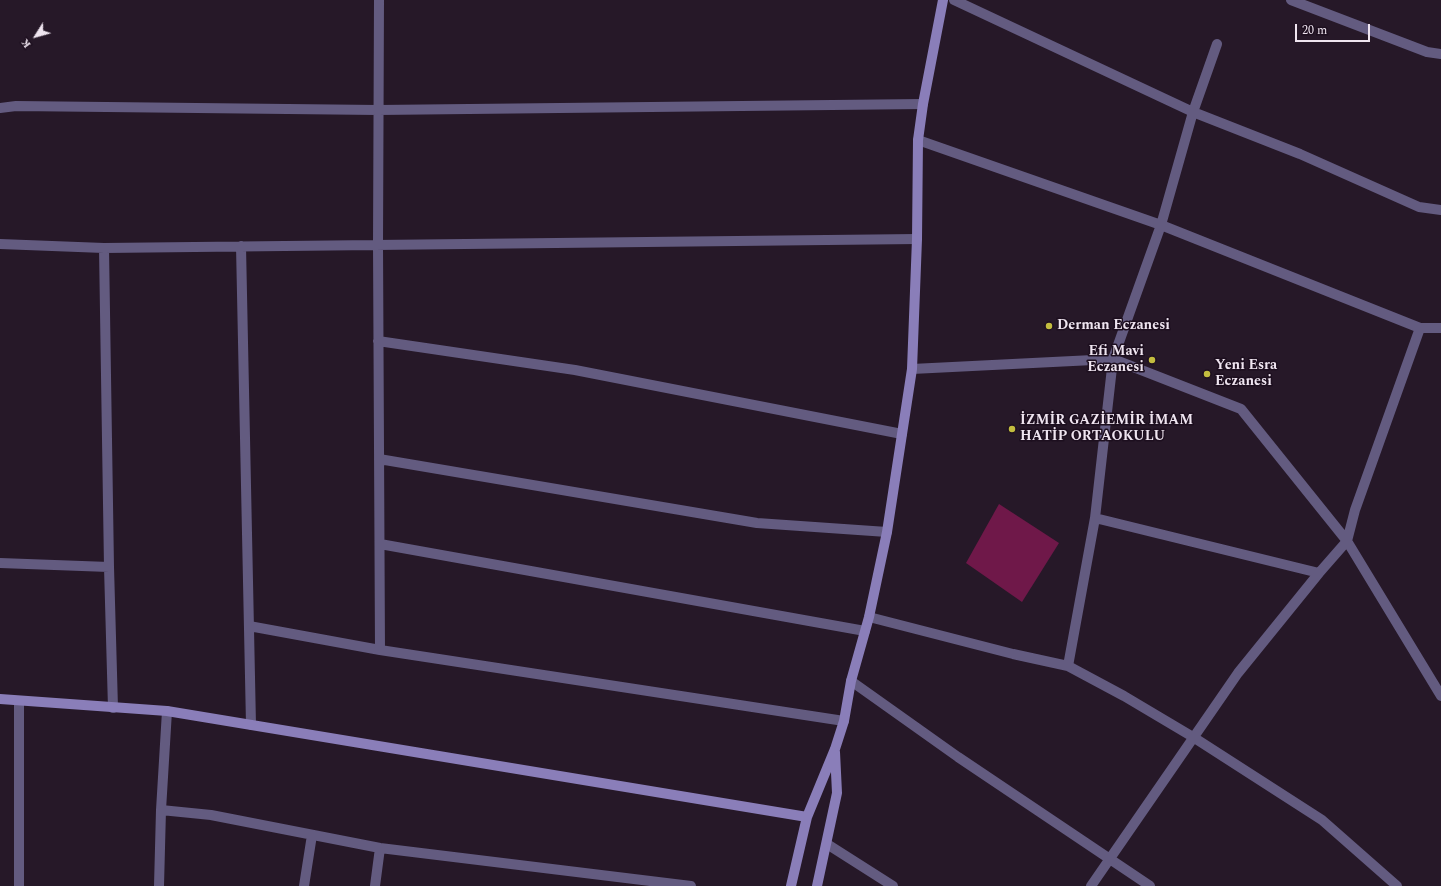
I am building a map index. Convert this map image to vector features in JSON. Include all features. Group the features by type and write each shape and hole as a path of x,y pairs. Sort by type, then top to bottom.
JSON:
{"main road":[{"path":"791,886 807,817 835,749 844,721 851,681 869,617 887,532 912,369 917,239 918,140 923,104 943,0"},
{"path":"0,699 167,711 807,817"},
{"path":"817,886 837,794 835,749"}],"street":[{"path":"379,0 378,341 380,650"},
{"path":"954,0 1192,112 1300,154 1419,207 1441,210"},
{"path":"1291,0 1428,52 1441,54"},
{"path":"1068,666 1095,518 1112,359 1161,225 1192,112 1217,44"},
{"path":"0,108 16,106 378,110 923,104"},
{"path":"918,140 1161,225 1420,328 1441,328"},
{"path":"0,244 104,248 917,239"},
{"path":"241,246 251,725"},
{"path":"104,248 109,567 113,708"},
{"path":"1091,886 1238,673 1347,540 1355,510 1420,328"},
{"path":"378,341 575,370 902,434"},
{"path":"912,369 1112,359 1241,409 1347,540 1441,696"},
{"path":"379,459 757,523 887,532"},
{"path":"1095,518 1319,573"},
{"path":"380,544 865,631"},
{"path":"0,563 109,567"},
{"path":"869,617 1013,654 1068,666 1124,696 1193,737 1322,820 1397,886"},
{"path":"248,626 380,650 844,721"},
{"path":"851,681 958,757 1150,886"},
{"path":"19,701 19,886"},
{"path":"160,886 161,810 167,711"},
{"path":"161,810 211,815 380,848 691,886"},
{"path":"304,886 312,835"},
{"path":"827,844 893,886"},
{"path":"375,886 380,848"}],"building":[{"path":"999,504 1059,543 1022,602 966,563"}],"place":[{"name":"Derman Eczanesi","path":"1049,326"},
{"name":"Efi Mavi Eczanesi","path":"1152,360"},
{"name":"Yeni Esra Eczanesi","path":"1207,374"},
{"name":"İZMİR GAZİEMİR İMAM HATİP ORTAOKULU","path":"1012,429"}]}
